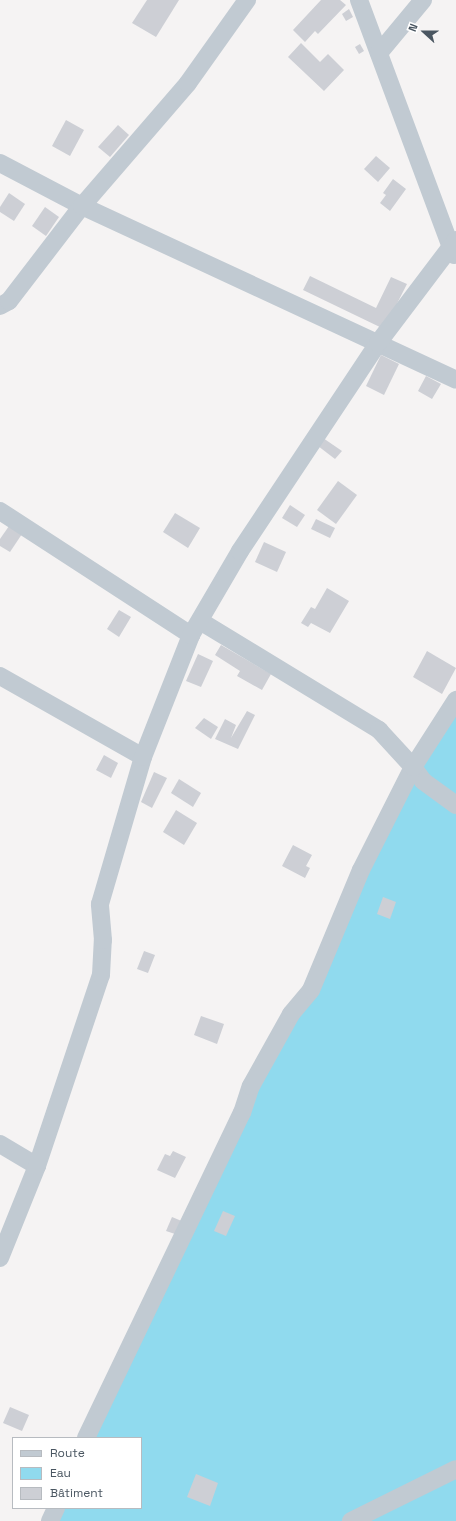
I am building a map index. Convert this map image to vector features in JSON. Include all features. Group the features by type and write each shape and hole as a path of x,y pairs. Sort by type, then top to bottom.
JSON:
{"street":[{"path":"0,306 9,301 82,206 188,83 248,0"},
{"path":"0,1258 37,1166 101,975 103,940 100,904 143,757 195,628 240,551 378,343 454,249 359,0"},
{"path":"379,53 423,0"},
{"path":"0,163 82,206 456,380"},
{"path":"0,511 195,628 379,730 414,767 423,781 456,805"},
{"path":"0,676 143,757"},
{"path":"86,1437 235,1127 251,1086 290,1014 311,990 361,870 414,767 456,700"},
{"path":"0,1144 37,1166"},
{"path":"351,1521 456,1469"},
{"path":"50,1521 56,1509"}],"water":[{"path":"456,700 456,1521 50,1521 56,1509 142,1509 142,1437 86,1437 106,1391"}],"building":[{"path":"147,0 179,0 156,37 132,23"},
{"path":"321,0 340,0 346,5 318,34 315,31 305,42 293,30"},
{"path":"349,9 353,17 346,21 342,14"},
{"path":"301,43 320,62 328,54 344,70 324,91 288,57"},
{"path":"360,44 364,51 359,54 355,47"},
{"path":"66,120 84,130 70,156 52,146"},
{"path":"118,125 129,135 110,157 98,147"},
{"path":"376,156 390,168 378,182 364,169"},
{"path":"393,179 406,189 390,211 380,203 386,195 383,193"},
{"path":"9,193 25,204 14,221 0,212 0,207"},
{"path":"45,207 59,217 46,236 32,226"},
{"path":"310,276 376,308 391,277 407,284 384,329 303,290"},
{"path":"381,355 399,364 384,395 366,386"},
{"path":"426,376 441,384 432,399 418,391"},
{"path":"323,438 342,451 335,459 318,446"},
{"path":"338,481 357,495 336,524 317,510"},
{"path":"290,505 305,515 297,527 282,518"},
{"path":"175,513 200,528 188,548 163,532"},
{"path":"316,519 335,528 330,538 311,529"},
{"path":"9,526 22,534 10,552 0,546 0,539"},
{"path":"264,542 286,552 277,572 255,562"},
{"path":"327,588 349,601 330,633 311,623 308,627 301,623 311,607 315,609"},
{"path":"119,610 131,617 119,637 107,629"},
{"path":"221,645 271,674 262,690 237,676 240,671 215,655"},
{"path":"427,651 456,668 442,694 413,677"},
{"path":"198,654 213,661 201,687 186,681"},
{"path":"247,711 255,715 238,749 215,739 225,719 236,725 231,738"},
{"path":"204,718 218,727 211,739 195,728"},
{"path":"104,755 118,763 111,778 96,770"},
{"path":"154,772 167,778 152,808 141,802"},
{"path":"179,779 201,793 193,807 171,793"},
{"path":"176,810 197,823 184,845 163,832"},
{"path":"293,845 312,855 306,866 310,868 305,878 282,866"},
{"path":"383,897 396,902 390,919 377,914"},
{"path":"144,951 155,955 148,973 137,969"},
{"path":"201,1016 224,1024 217,1044 194,1035"},
{"path":"173,1151 186,1157 175,1178 157,1170 165,1154 170,1156"},
{"path":"223,1211 235,1216 226,1236 214,1231"},
{"path":"172,1217 184,1222 178,1235 166,1231"},
{"path":"10,1407 29,1415 22,1431 3,1423"},
{"path":"196,1474 218,1483 210,1506 187,1497"}]}
